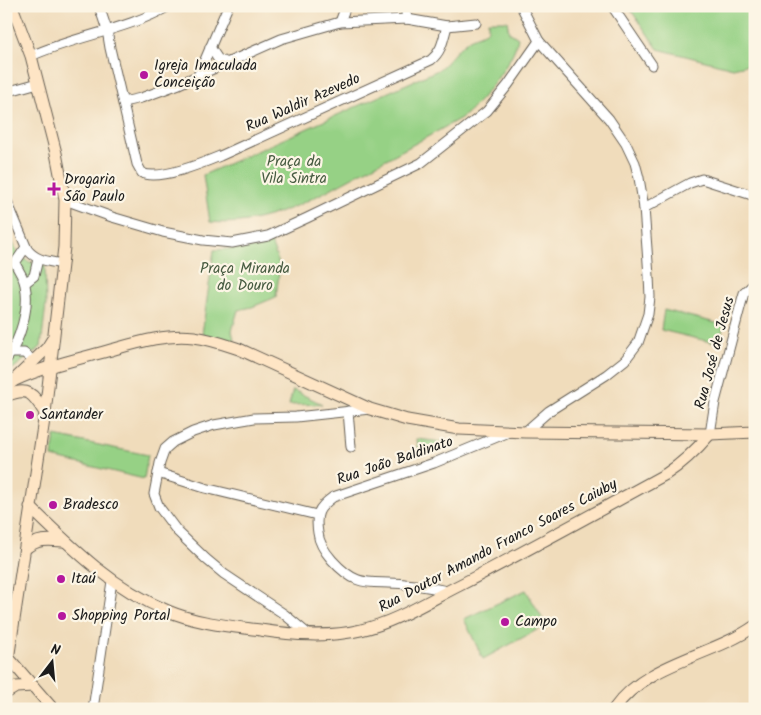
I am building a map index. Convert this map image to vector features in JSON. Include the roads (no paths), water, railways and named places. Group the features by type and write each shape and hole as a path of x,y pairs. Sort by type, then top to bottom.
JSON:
{"street":[{"path":"6,673 45,413 65,227 64,200 56,153 31,56 12,6"},
{"path":"99,6 107,30 123,102 141,98 228,63 281,39 340,22 407,19 446,26 476,23"},
{"path":"31,56 50,47 107,30 169,6"},
{"path":"199,74 228,6"},
{"path":"340,22 346,6"},
{"path":"406,6 407,19"},
{"path":"521,6 539,41 609,119 635,163 644,208 650,297 648,314 638,343 625,360 549,411 525,432"},
{"path":"612,6 652,65"},
{"name":"Rua Waldir Azevedo","path":"123,102 137,164 142,173 158,175 202,163 431,60 438,55 442,47 446,26"},
{"path":"64,200 104,215 203,240 232,242 268,236 422,163 487,111 539,41"},
{"path":"210,47 218,59 228,63"},
{"path":"6,92 38,83"},
{"path":"644,208 702,178 755,196"},
{"path":"6,199 26,246 32,255 38,259 62,264"},
{"path":"9,356 18,340 24,314 26,301 25,284 15,263 26,246"},
{"path":"25,284 34,276 38,259"},
{"name":"Rua José de Jesus","path":"710,434 715,402 744,293 755,283"},
{"path":"9,384 47,348 54,336"},
{"path":"9,384 50,366 145,341 168,337 193,337 239,349 370,409 407,420 459,429 525,432 710,434 755,432"},
{"path":"9,356 24,353 34,361"},
{"path":"6,396 20,391 27,392 36,398 45,413"},
{"path":"308,634 284,614 224,574 177,531 156,502 154,490 158,473 165,449 173,442 193,432 214,425 254,418 296,417 370,409"},
{"path":"348,411 351,447"},
{"name":"Rua João Baldinato","path":"317,515 323,504 333,497 434,463 510,431"},
{"name":"Rua Doutor Amando Franco Soares Caiuby","path":"30,507 64,541 112,581 167,611 234,627 288,634 324,635 361,630 408,612 531,548 677,467 710,434"},
{"path":"158,473 205,488 317,515 318,535 321,543 327,554 347,575 370,583 403,584 447,591"},
{"path":"26,548 35,541 64,541"},
{"path":"93,709 112,581"},
{"path":"614,709 623,696 645,679 755,626"},
{"path":"12,638 20,671"},
{"path":"8,656 53,709"},
{"path":"6,693 22,686 33,686"}],"waterway":[{"path":"6,229 11,242 6,271"}],"place":[{"name":"Igreja Imaculada Conceição","path":"144,75"},
{"name":"Drogaria São Paulo","path":"54,189"},
{"name":"Santander","path":"30,415"},
{"name":"Bradesco","path":"53,505"},
{"name":"Itaú","path":"61,579"},
{"name":"Shopping Portal","path":"62,616"},
{"name":"Campo","path":"505,622"}],"park label":[{"name":"Praça da Vila Sintra","path":"294,170"},
{"name":"Praça Miranda do Douro","path":"245,278"}]}
